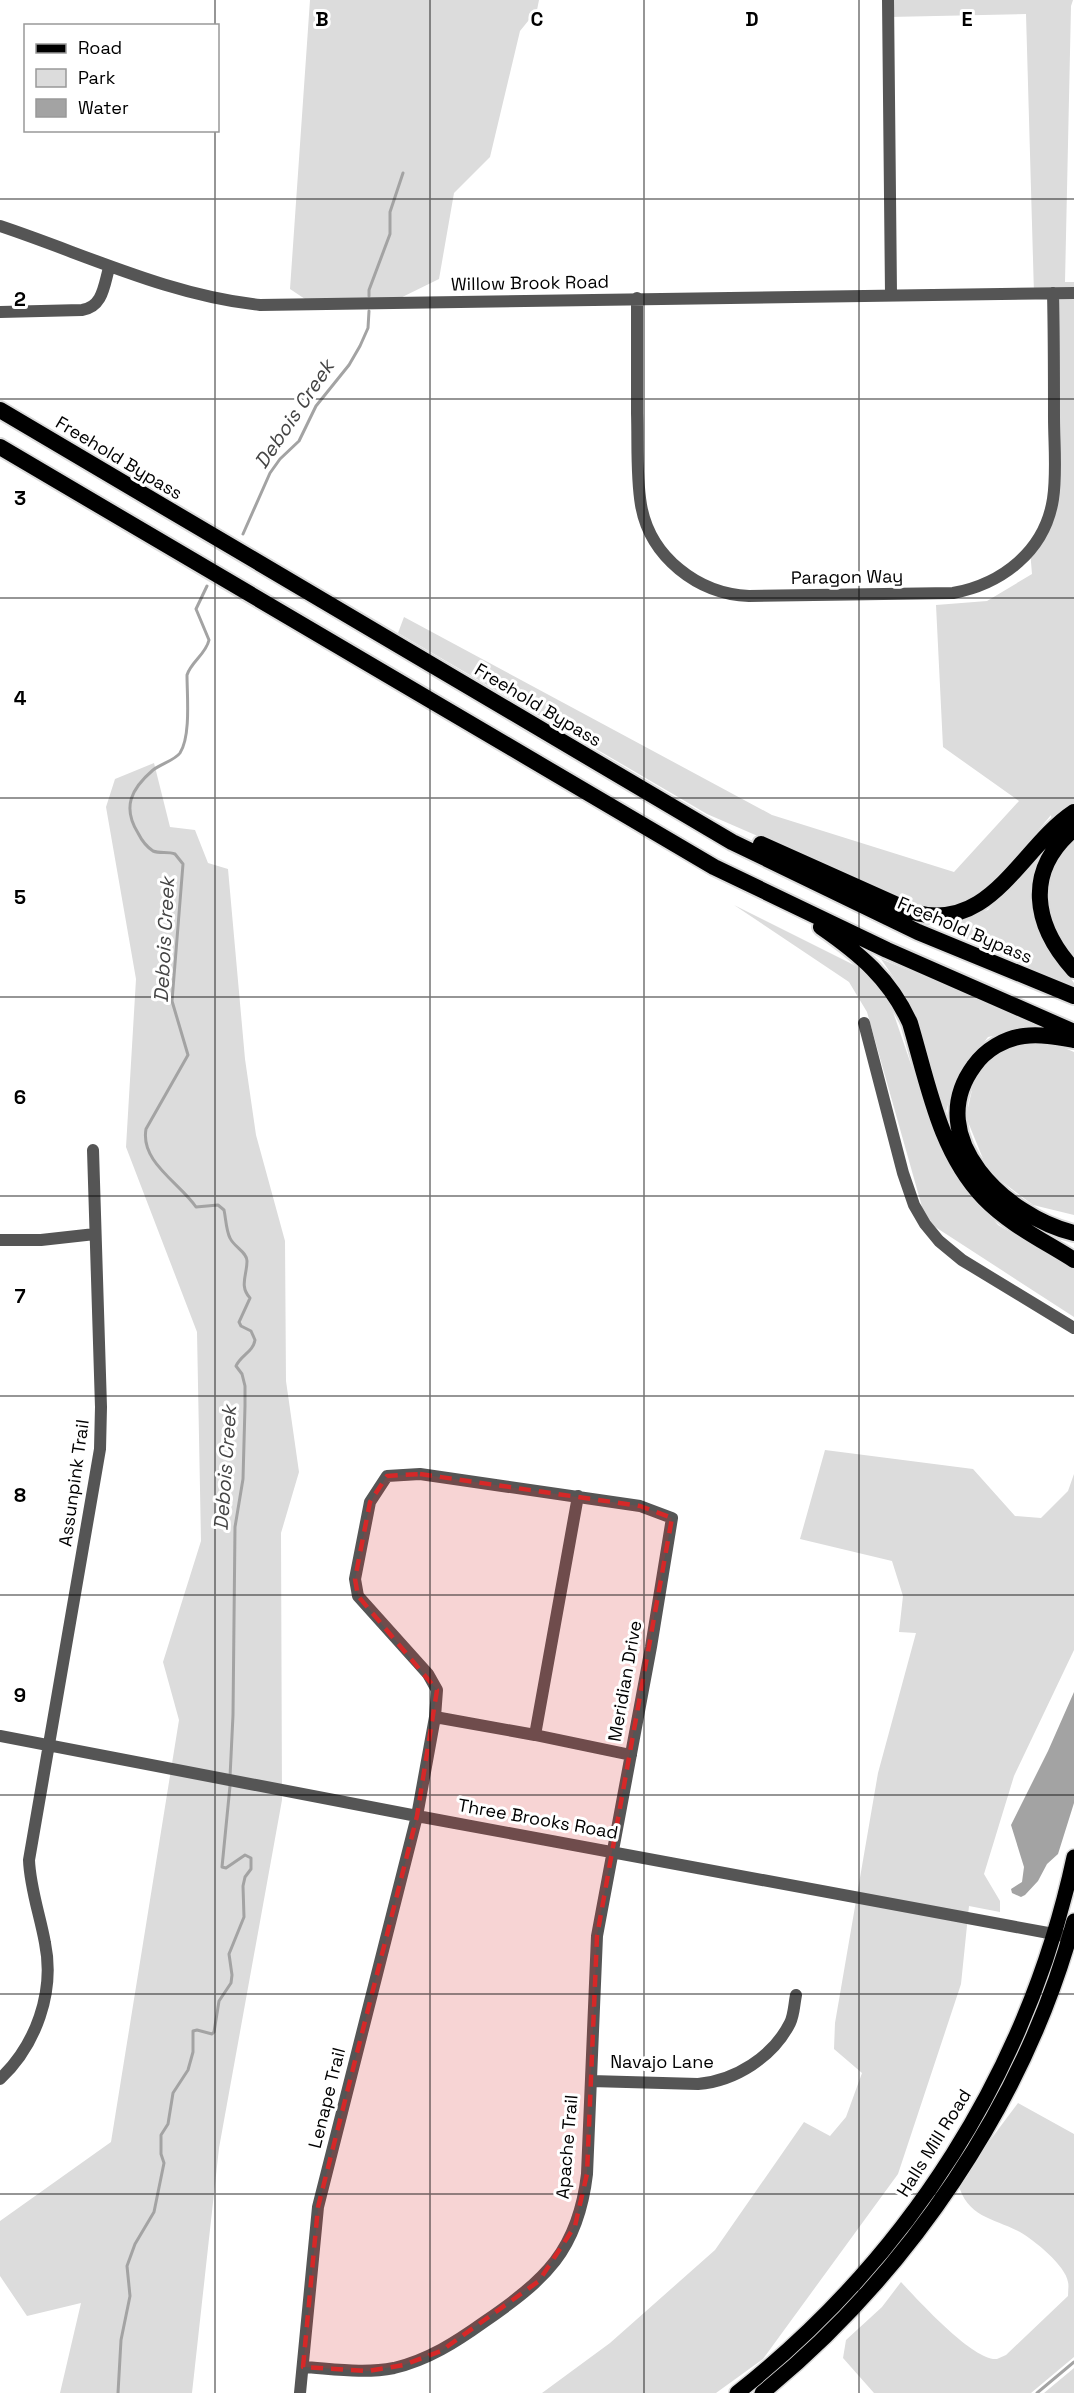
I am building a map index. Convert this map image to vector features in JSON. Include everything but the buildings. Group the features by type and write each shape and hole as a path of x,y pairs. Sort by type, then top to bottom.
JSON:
{"highway":[{"name":"Freehold Bypass","path":"0,410 732,842 928,937 1074,996"},
{"path":"0,447 714,867 898,955 1074,1032"},
{"path":"644,792 902,907 924,915 935,916 960,912 981,903 1053,828 1074,812"},
{"path":"1074,829 1049,858 1042,879 1040,903 1048,935 1056,949 1074,969"},
{"path":"786,902 830,933 874,969 892,990 909,1023 952,1155 984,1199 1010,1220 1074,1260"},
{"path":"1074,1040 1043,1035 1024,1036 994,1047 970,1072 962,1091 959,1110 964,1144 975,1166 990,1186 1010,1203 1037,1220 1074,1233"}],"main road":[{"name":"Halls Mill Road","path":"762,2393 809,2352 855,2306 896,2260 934,2209 985,2128 1015,2075 1047,2002 1062,1935 1074,1857"},
{"name":"Halls Mill Road","path":"737,2393 798,2342 846,2295 921,2201 962,2139 1001,2068 1062,1935 1074,1921"}],"street":[{"path":"888,0 891,294"},
{"name":"Willow Brook Road","path":"0,226 109,268 192,294 260,305 1074,293"},
{"path":"0,312 91,308 99,301 109,268"},
{"name":"Paragon Way","path":"637,298 638,462 641,505 646,524 660,549 688,576 723,593 748,596 953,593 982,586 996,579 1025,557 1042,533 1054,497 1053,293"},
{"path":"864,1023 903,1173 910,1196 925,1224 939,1241 962,1260 1074,1328"},
{"name":"Assunpink Trail","path":"0,2079 28,2044 45,1995 48,1965 46,1945 29,1860 100,1449 101,1407 93,1150"},
{"path":"0,1240 41,1240 95,1234"},
{"name":"Lenape Trail","path":"300,2393 318,2207 417,1816 435,1718 437,1690 428,1674 358,1596 355,1580 370,1502 387,1476 420,1474 578,1497"},
{"path":"535,1735 578,1497"},
{"name":"Meridian Drive","path":"578,1497 640,1506 672,1518 613,1851"},
{"path":"435,1718 535,1735 630,1755"},
{"name":"Three Brooks Road","path":"0,1736 417,1816 1062,1935"},
{"name":"Apache Trail","path":"303,2367 368,2371 392,2368 417,2361 462,2338 523,2295 539,2281 565,2247 582,2205 587,2174 597,1936 613,1851"},
{"name":"Navajo Lane","path":"591,2081 698,2084 716,2082 734,2076 759,2060 785,2031 790,2022 796,1995"}],"highlighted area":[{"path":"420,1474 640,1506 672,1518 597,1936 587,2174 575,2226 539,2281 441,2351 404,2365 368,2371 303,2367 318,2207 417,1816 437,1690 358,1596 355,1579 370,1502 387,1476"}],"green space":[{"path":"310,0 539,0 537,10 520,31 490,157 454,193 439,279 386,305 320,309 290,289"},
{"path":"889,0 1073,0 1071,6 1065,282 1074,282 1074,807 1052,821 1051,815 992,886 954,907 922,907 707,814 398,633 404,617 772,815 954,872 1019,801 943,747 936,605 987,601 1032,574 1030,550 1055,497 1056,294 1034,294 1026,14 889,17"},
{"path":"154,763 170,827 195,830 208,863 228,869 245,1059 256,1135 285,1241 286,1381 299,1472 281,1533 282,1800 219,2148 192,2393 60,2393 81,2303 27,2316 0,2276 0,2221 111,2142 179,1720 163,1662 201,1541 197,1332 126,1147 136,979 106,807 115,779"},
{"path":"1065,842 1074,843 1074,959 1048,917 1044,894 1055,855"},
{"path":"1038,855 1032,911 1055,957 1074,983 1074,988 929,922 988,910"},
{"path":"734,905 866,971 891,1006 926,1108 950,1167 998,1225 1074,1269 1074,1317 926,1221 867,1012 849,982"},
{"path":"881,959 1043,1025 988,1037 955,1080 945,1115 905,994"},
{"path":"1048,1041 1074,1052 1074,1215 1033,1205 988,1171 966,1117 975,1076 992,1054 1023,1042"},
{"path":"825,1450 973,1469 1015,1516 1041,1518 1068,1491 1074,1474 1074,1650 1014,1776 984,1874 1000,1901 1000,1912 969,1906 961,1984 898,2174 763,2359 716,2393 542,2393 610,2343 715,2250 804,2122 830,2136 846,2117 862,2073 834,2049 835,2023 878,1773 916,1633 899,1632 903,1596 892,1561 800,1539"},
{"path":"1018,2103 1074,2134 1074,2357 1031,2393 874,2393 843,2358 846,2340 882,2307 901,2282 946,2328 975,2351 997,2359 1006,2355 1068,2296 1066,2276 1056,2261 1020,2232 991,2220 975,2210 962,2195 958,2183"},
{"path":"1074,2368 1074,2393 1044,2393"}],"water":[{"path":"1074,1692 1074,1803 1058,1854 1047,1864 1038,1881 1021,1897 1012,1893 1011,1889 1022,1882 1024,1867 1011,1825"}],"waterway":[{"name":"Debois Creek","path":"369,296 369,290 390,234 390,212 403,173"},
{"name":"Debois Creek","path":"243,534 270,473 280,459 299,441 316,406 349,365 360,346 368,328 369,311"},
{"name":"Debois Creek","path":"207,586 196,609 209,640 205,650 187,675 188,715 183,746 178,755 153,770 139,784 131,799 130,815 146,845 156,852 175,854 183,864 172,1001 188,1055 146,1129 146,1141 155,1162 196,1207 218,1205 224,1210 230,1238 245,1255 247,1261 244,1285 250,1298 239,1322 241,1326 251,1331 255,1340 252,1348 236,1366 242,1374 245,1386 245,1406 243,1479 235,1527 230,1777"},
{"name":"Debois Creek","path":"118,2393 121,2340 130,2296 127,2266 135,2244 154,2212 164,2163 161,2154 161,2135 168,2124 173,2093 188,2070 193,2052 193,2031 212,2034 214,2032 219,2001 231,1983 229,1954 244,1917 243,1886 245,1877 251,1869 251,1858 245,1855 226,1868 222,1867 230,1786"},
{"path":"1037,2393 1074,2362"}]}
